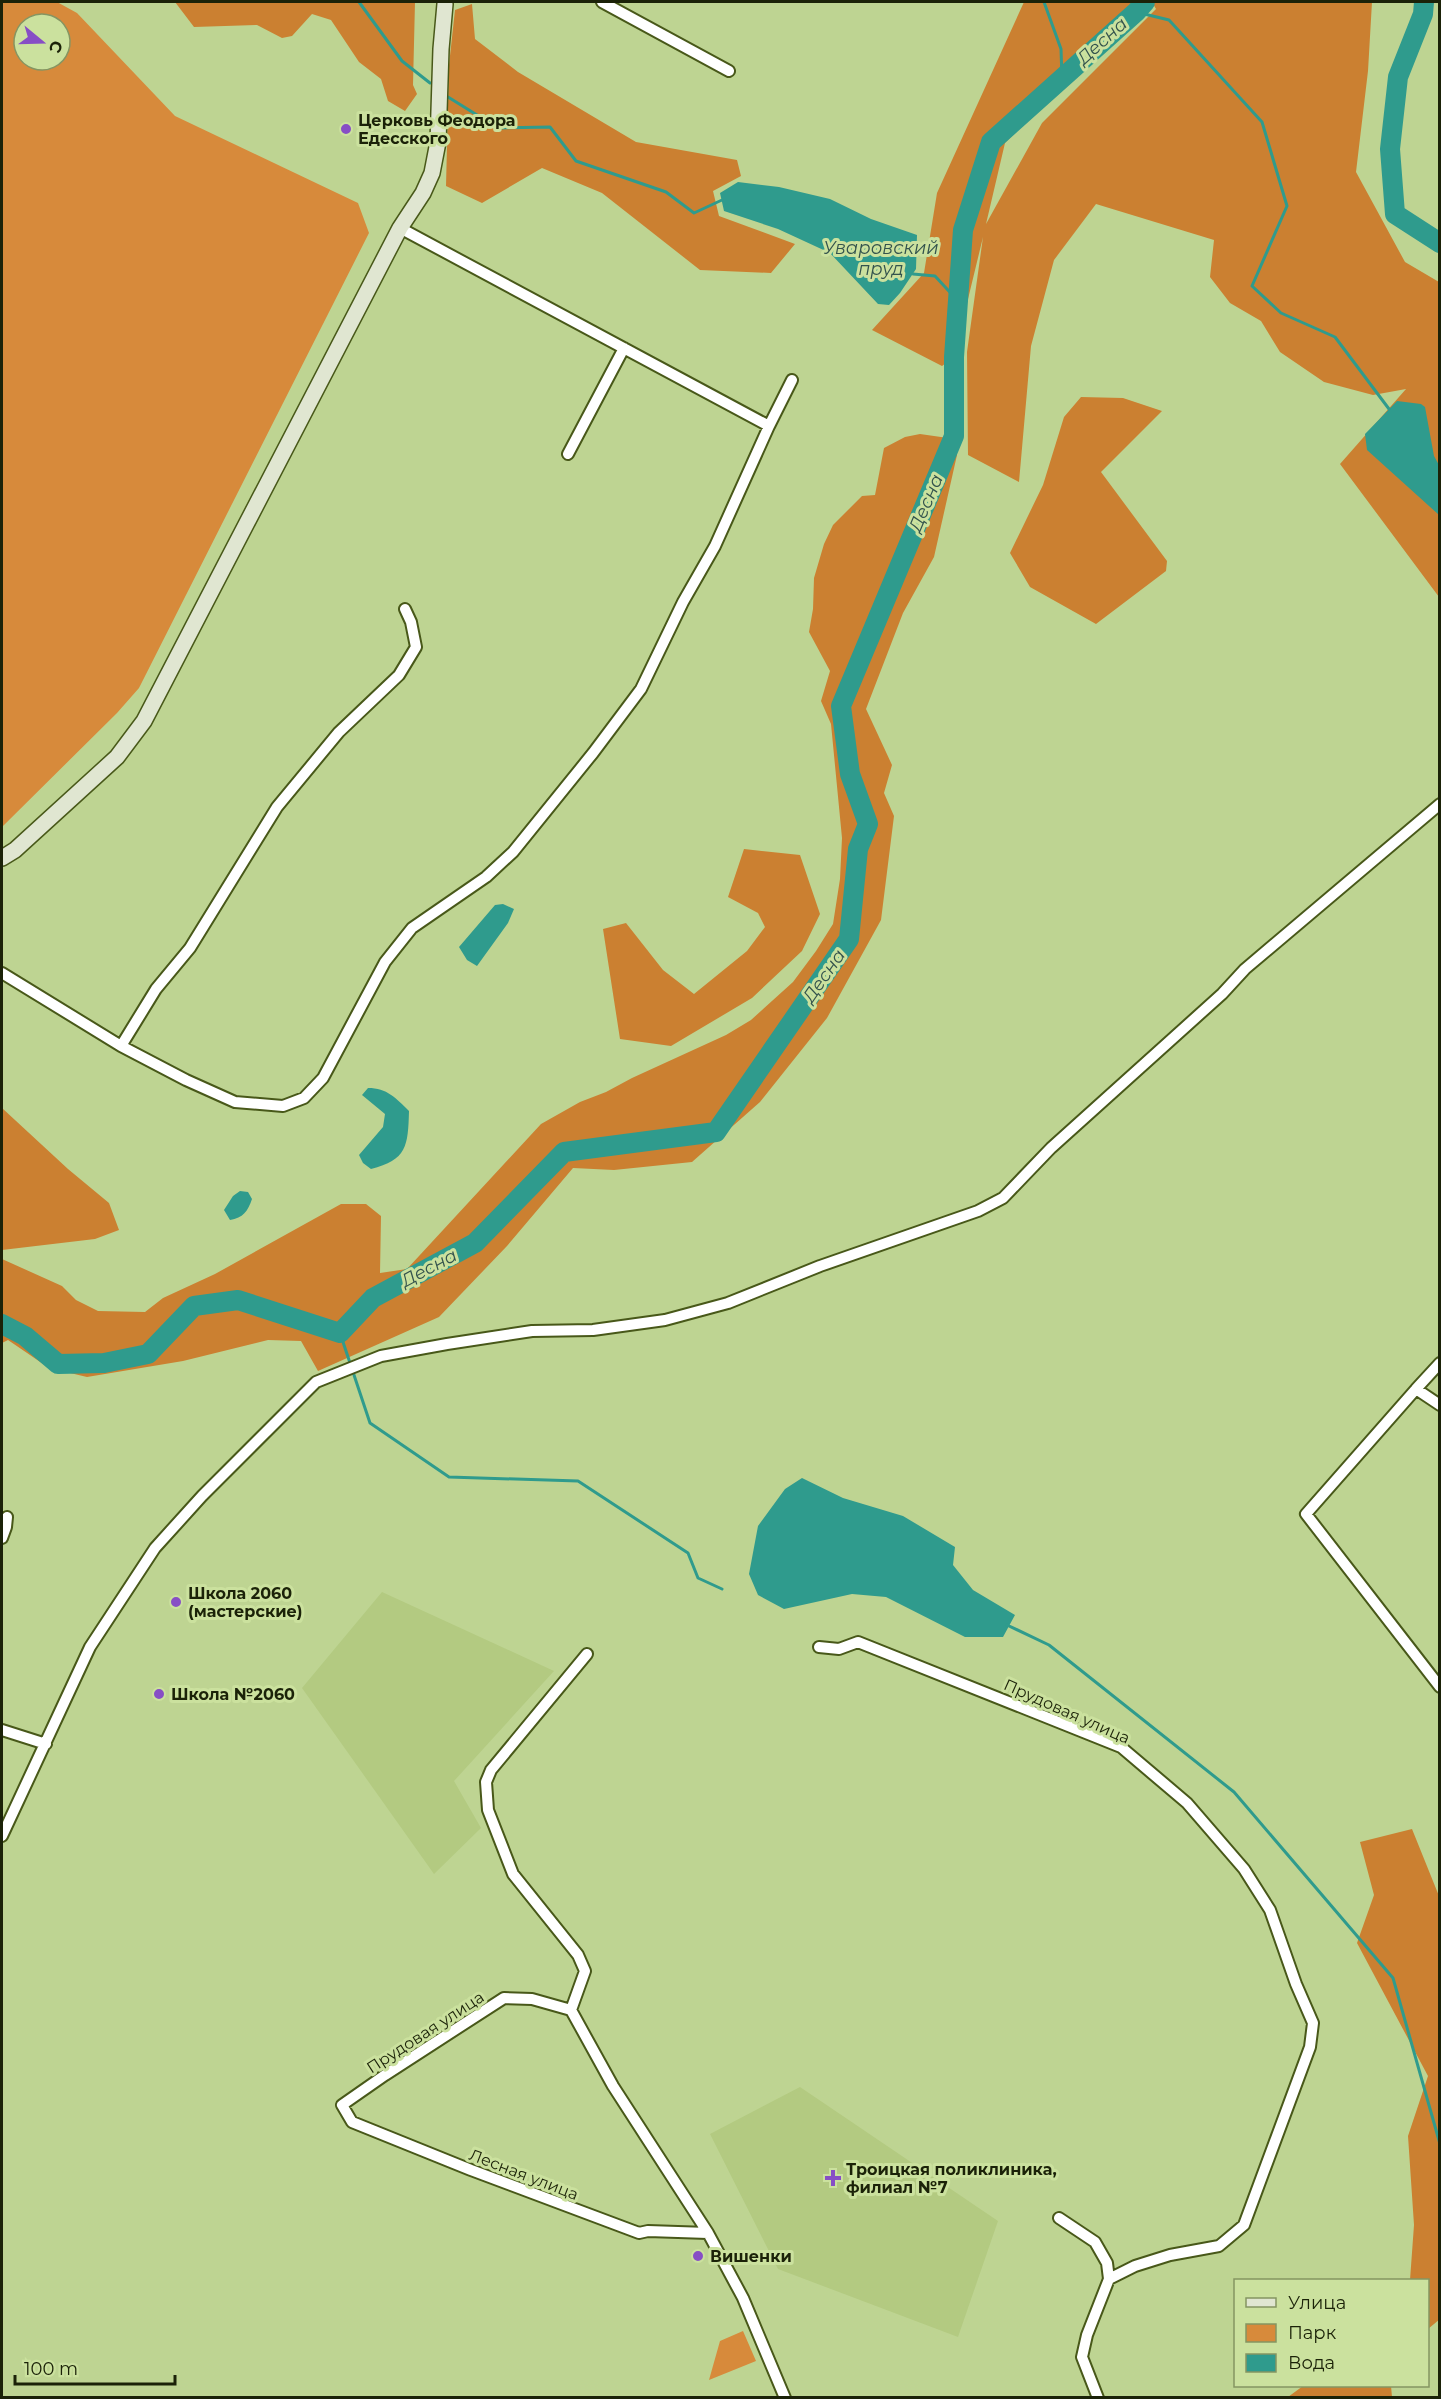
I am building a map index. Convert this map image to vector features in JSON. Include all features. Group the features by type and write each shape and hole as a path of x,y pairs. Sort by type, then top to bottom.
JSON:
{"street":[{"path":"2,858 15,850 117,757 144,721 400,228 423,193 432,173 438,142 444,2"},
{"path":"602,2 729,71"},
{"path":"400,228 769,426"},
{"path":"568,454 624,348"},
{"path":"2,973 121,1046 186,1080 235,1102 283,1106 304,1098 323,1078 385,962 412,928 486,877 513,852 641,689 683,602 715,546 792,380"},
{"path":"121,1046 156,988 190,948 277,807 339,732 399,675 416,646 411,622 405,609"},
{"path":"2,1836 90,1647 155,1548 202,1496 316,1382 381,1356 532,1331 593,1330 665,1320 728,1303 820,1266 995,1203 1022,1180 1051,1148 1222,994 1245,969 1440,804"},
{"path":"1440,1363 1306,1514 1440,1687"},
{"path":"1416,1389 1440,1405"},
{"path":"2,1538 6,1527 6,1517"},
{"name":"Прудовая улица","path":"819,1647 839,1649 858,1642 1121,1748 1187,1803 1244,1869 1270,1910 1296,1984 1313,2023 1310,2048 1244,2226 1219,2246 1170,2255 1135,2266 1109,2279"},
{"path":"587,1654 491,1770 486,1782 488,1810 513,1874 578,1955 585,1971 571,2010 613,2086 708,2233 743,2298 785,2397"},
{"path":"2,1730 46,1744"},
{"name":"Прудовая улица","path":"342,2105 504,1998 532,1999 571,2010"},
{"name":"Лесная улица","path":"342,2105 352,2122 471,2170 639,2233 648,2231 708,2233"},
{"path":"1059,2218 1095,2242 1107,2264 1109,2279 1087,2335 1082,2357 1098,2397"}],"shaded area":[{"path":"175,2 415,2 413,85 417,94 405,111 388,101 381,79 359,62 331,20 312,14 292,36 282,38 257,25 194,27"},
{"path":"1024,2 1144,2 1005,143 986,224 1042,123 1156,9 1152,2 1372,2 1368,71 1356,172 1405,262 1439,282 1439,597 1340,464 1406,389 1373,395 1324,382 1280,352 1261,321 1230,303 1210,277 1214,240 1096,204 1054,260 1031,346 1019,482 968,455 967,352 983,237 954,357 942,366 872,330 924,273 937,193"},
{"path":"472,4 475,39 518,72 636,142 737,160 741,176 713,191 719,216 795,244 771,273 700,270 602,193 542,168 482,203 446,186 449,65 455,10"},
{"path":"1081,397 1123,398 1162,411 1101,472 1167,561 1166,571 1096,624 1030,587 1010,553 1043,485 1064,417"},
{"path":"920,434 948,438 957,455 934,557 903,613 866,709 892,765 884,793 894,816 881,920 827,1018 760,1102 692,1162 614,1170 573,1168 507,1246 439,1317 318,1371 301,1341 268,1340 183,1361 87,1377 49,1368 8,1340 2,1343 2,1259 62,1286 76,1300 98,1311 145,1312 163,1298 215,1274 341,1204 366,1204 381,1216 380,1273 407,1269 541,1124 580,1102 726,1035 751,1020 793,982 833,924 840,879 842,838 831,724 821,701 830,671 809,632 813,609 814,578 824,544 833,525 862,496 875,495 884,448 905,437"},
{"path":"744,849 800,855 820,914 802,951 752,998 671,1046 620,1039 603,929 626,923 663,970 694,994 747,951 765,927 758,913 728,897"},
{"path":"2,1108 109,1203 119,1230 95,1239 2,1250"},
{"path":"382,1592 554,1671 454,1781 481,1828 434,1874 302,1688"},
{"path":"1412,1829 1439,1896 1440,2319 1429,2328 1429,2279 1410,2279 1414,2225 1408,2136 1428,2076 1357,1943 1374,1895 1360,1842"},
{"name":"Троицкая поликлиника, филиал №7","path":"800,2087 998,2221 958,2337 778,2269 710,2134"},
{"path":"1302,2387 1391,2387 1392,2397 1288,2397"}],"green space":[{"path":"2,2 57,2 77,13 175,116 358,203 369,233 139,688 117,713 2,827"},
{"path":"743,2331 756,2361 709,2380 720,2341"}],"water":[{"name":"Уваровский пруд","path":"738,182 779,187 830,199 871,219 917,235 916,269 889,305 878,304 830,253 778,229 724,211 720,193"},
{"path":"1397,401 1421,404 1425,407 1434,456 1439,465 1439,515 1367,450 1365,434"},
{"path":"503,904 514,909 508,923 477,966 467,960 459,947 495,905"},
{"path":"368,1088 386,1092 409,1111 408,1134 403,1150 392,1161 371,1169 363,1163 359,1155 383,1127 385,1114 362,1095"},
{"path":"240,1191 248,1192 252,1199 244,1213 230,1220 224,1210 233,1196"},
{"path":"802,1478 843,1498 903,1516 955,1547 953,1565 973,1590 1015,1615 1003,1637 965,1637 886,1597 852,1594 784,1609 758,1595 749,1574 758,1526 785,1489"}],"waterway":[{"path":"359,2 402,61 430,83"},
{"path":"1044,2 1061,49 1062,78"},
{"name":"Десна","path":"2,1324 25,1336 58,1364 104,1363 148,1354 194,1306 238,1300 340,1333 373,1298 475,1243 564,1152 716,1132 849,939 858,849 868,824 850,774 841,706 954,436 954,357 963,230 991,142 1145,2"},
{"name":"Десна","path":"1424,2 1423,14 1398,77 1390,149 1395,214 1440,243"},
{"path":"1136,12 1169,20 1262,122 1287,206 1252,286 1281,313 1335,337 1389,409"},
{"path":"448,97 498,128 550,127 576,161 666,192 694,213 722,200"},
{"path":"913,274 935,276 958,301"},
{"path":"340,1333 370,1423 449,1477 578,1481 688,1553 698,1578 722,1589"},
{"path":"1007,1625 1049,1645 1234,1792 1393,1978 1440,2144"}],"place":[{"name":"Церковь Феодора Едесского","path":"346,129"},
{"name":"Школа 2060 (мастерские)","path":"176,1602"},
{"name":"Школа №2060","path":"159,1694"},
{"name":"Троицкая поликлиника, филиал №7","path":"833,2178"},
{"name":"Вишенки","path":"698,2256"}]}
